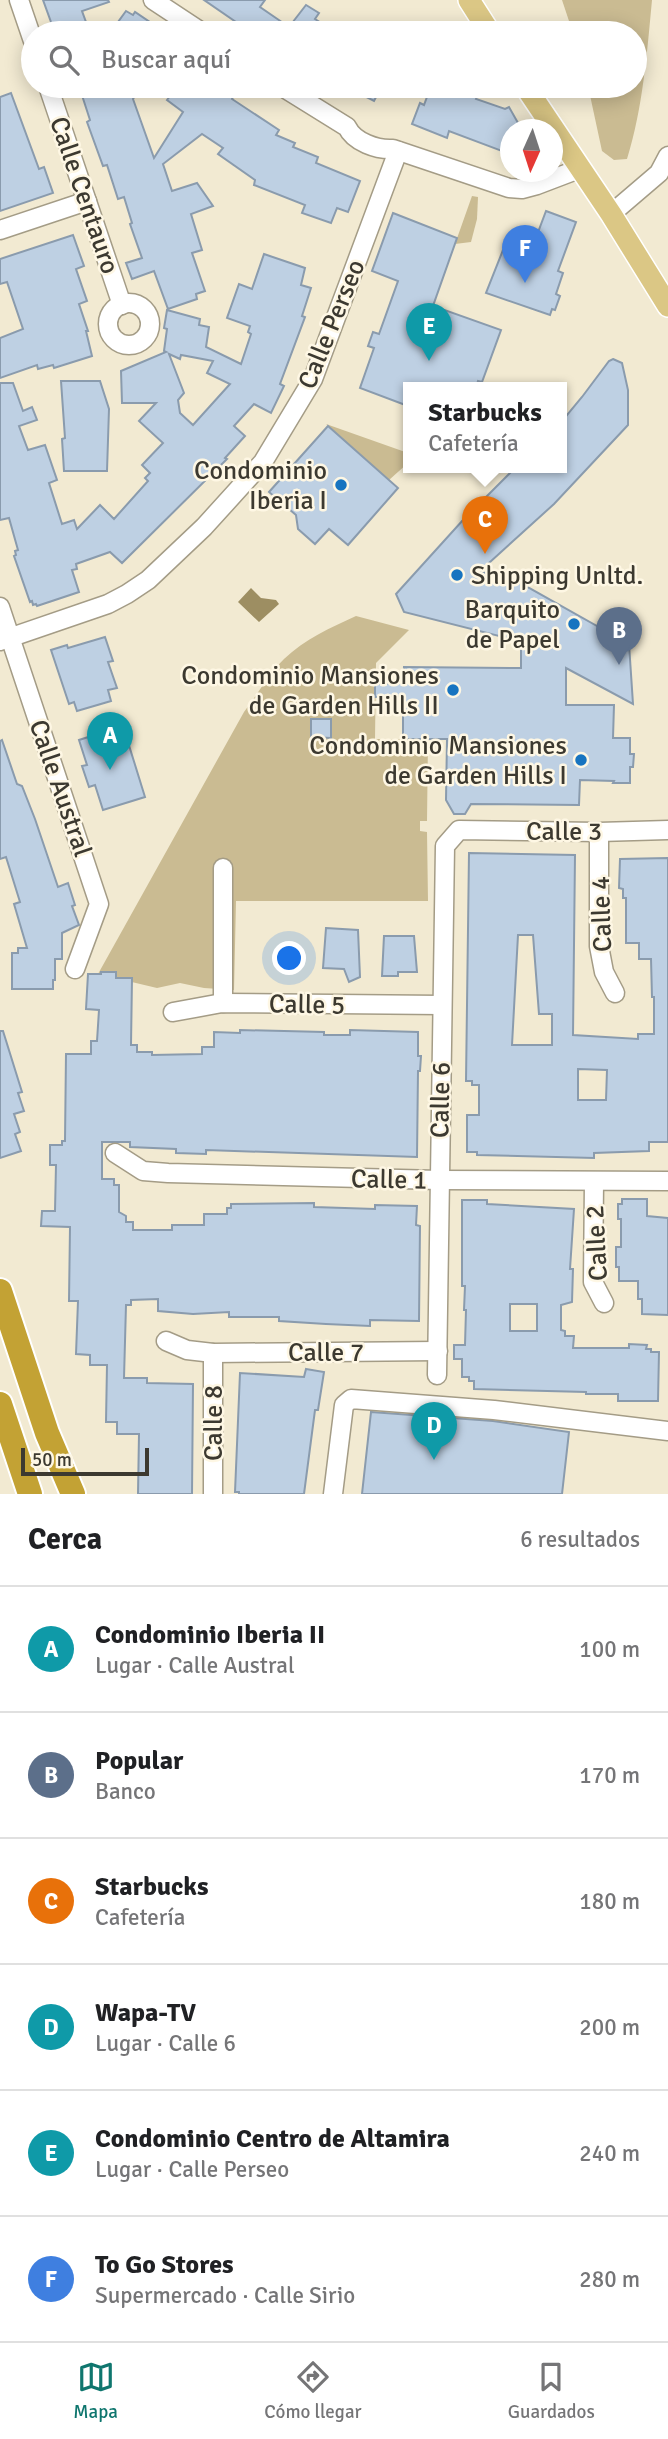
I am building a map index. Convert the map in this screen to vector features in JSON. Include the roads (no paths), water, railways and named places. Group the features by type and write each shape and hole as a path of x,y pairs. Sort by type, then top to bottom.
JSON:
{"highway":[{"path":"0,1291 47,1433 73,1494"},
{"path":"0,1404 30,1494"}],"main road":[{"path":"469,0 483,21"},
{"path":"533,98 611,214 668,306"}],"street":[{"path":"19,0 26,21"},
{"path":"153,0 185,21"},
{"name":"Calle Centauro","path":"52,98 122,305"},
{"path":"300,98 347,127 360,127 382,138 393,150 509,188 522,189 537,185 579,169"},
{"name":"Calle Perseo","path":"5,639 108,604 148,580 204,527 263,462 313,379 393,150"},
{"path":"611,214 659,173 668,156"},
{"path":"0,230 88,201"},
{"name":"Calle Austral","path":"0,607 5,639 99,904 75,969"},
{"name":"Calle 3","path":"459,830 668,830"},
{"name":"Calle 6","path":"438,1375 445,846 459,830"},
{"name":"Calle 4","path":"599,832 600,946 604,972 615,993"},
{"path":"223,868 223,1003"},
{"name":"Calle 5","path":"173,1012 223,1003 442,1005"},
{"name":"Calle 1","path":"115,1153 143,1171 169,1173 439,1180 668,1181"},
{"name":"Calle 2","path":"594,1182 593,1282 604,1303"},
{"name":"Calle 7","path":"166,1341 187,1350 213,1353 438,1352"},
{"name":"Calle 8","path":"213,1353 213,1494"},
{"path":"332,1494 344,1405 351,1399 494,1410 668,1431"}],"place":[{"name":"To Go Stores","path":"525,283"},
{"name":"Condominio Centro de Altamira","path":"429,361"},
{"name":"Condominio Iberia I","path":"341,485"},
{"name":"Starbucks","path":"485,554"},
{"name":"Shipping Unltd.","path":"457,575"},
{"name":"Barquito de Papel","path":"574,624"},
{"name":"Popular","path":"619,665"},
{"name":"Condominio Mansiones de Garden Hills II","path":"453,690"},
{"name":"Condominio Mansiones de Garden Hills I","path":"581,760"},
{"name":"Condominio Iberia II","path":"110,770"},
{"name":"Wapa-TV","path":"434,1460"}]}
